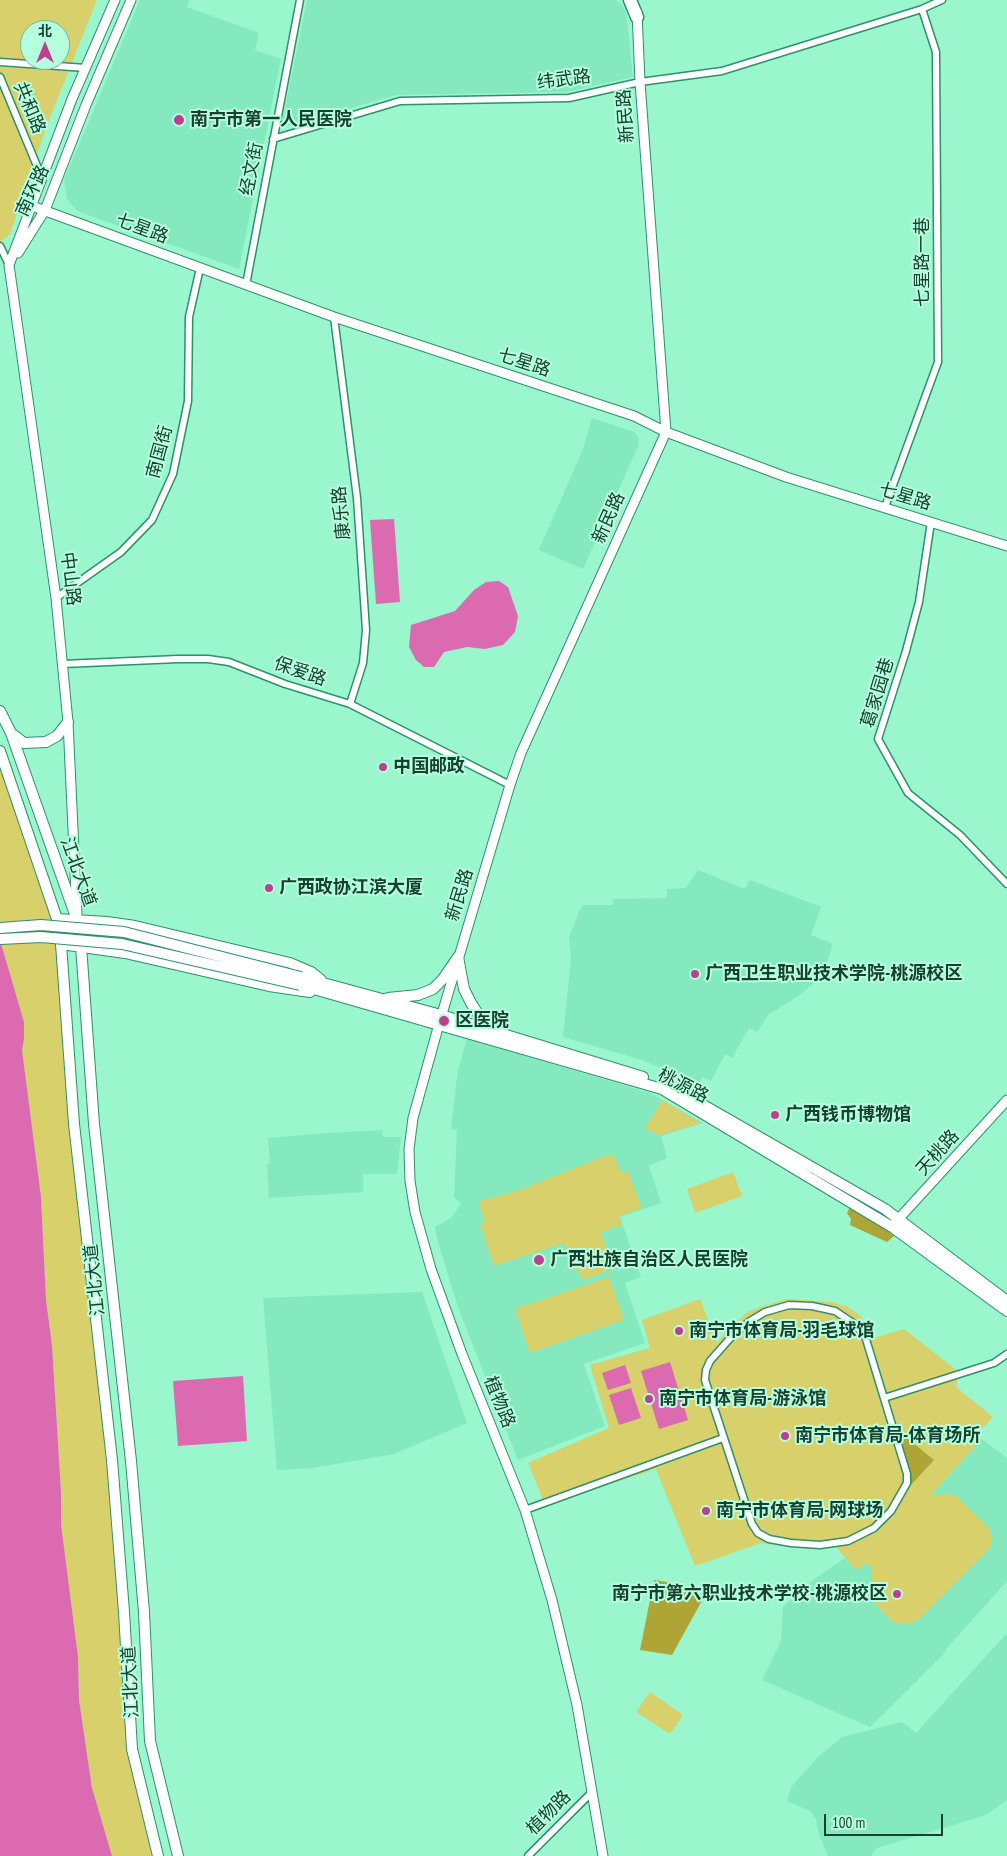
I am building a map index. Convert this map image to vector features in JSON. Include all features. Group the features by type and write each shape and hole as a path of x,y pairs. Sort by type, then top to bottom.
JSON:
{"highway":[{"path":"630,0 638,17"},
{"path":"638,17 641,0"}],"main road":[{"name":"南环路","path":"9,266 42,178 115,0"},
{"name":"南环路","path":"9,266 45,210 86,105 131,0"},
{"name":"新民路","path":"440,1020 521,753 666,432 640,82 636,0"},
{"name":"七星路","path":"32,206 334,317 634,416 666,432 786,477 1007,546"},
{"name":"中山路","path":"9,266 56,598 63,664 68,722 77,920"},
{"name":"江北大道","path":"0,710 11,733 77,920 81,946 94,1124 131,1461 144,1612 150,1741 178,1856"},
{"path":"11,733 24,743 46,742 57,736 68,722"},
{"name":"江北大道","path":"0,751 57,919 74,1124 112,1460 124,1612 132,1750 158,1856"},
{"path":"57,919 134,926 290,963 311,972 328,988"},
{"path":"0,928 41,925 124,932 301,981"},
{"path":"0,940 41,937 122,944 301,981"},
{"path":"60,944 126,952 268,986 301,992 328,988"},
{"path":"378,998 418,995 433,989 443,979 458,957"},
{"path":"458,957 464,989 471,1003 480,1017 500,1033"},
{"name":"桃源路","path":"301,981 440,1020 662,1089 892,1227 1007,1311"},
{"name":"桃源路","path":"328,988 378,998 440,1020 500,1033 665,1084 899,1219 1007,1300"},
{"name":"植物路","path":"440,1020 413,1118 409,1149 410,1181 414,1212 431,1269 462,1354 524,1510 552,1600 577,1705 602,1856"},
{"name":"天桃路","path":"892,1227 1007,1100"}],"street":[{"name":"经文街","path":"246,285 300,0"},
{"name":"纬武路","path":"273,139 400,101 569,98 640,82 722,71 922,9 942,0"},
{"name":"七星路一巷","path":"885,508 938,362 936,52 922,9"},
{"path":"0,62 86,68"},
{"name":"共和路","path":"0,77 42,178"},
{"name":"中山路","path":"0,246 9,266"},
{"name":"南国街","path":"56,598 122,552 152,520 173,474 188,401 189,317 200,268"},
{"name":"康乐路","path":"334,317 357,498 366,630 363,663 350,704"},
{"name":"葛家园巷","path":"931,522 919,602 906,651 878,739 908,792 960,835 1007,884"},
{"name":"保爱路","path":"63,664 208,659 229,662 285,684 350,704 510,785"},
{"path":"789,1305 812,1306 835,1311 853,1323 865,1336 884,1398 907,1474 907,1483 891,1511 874,1528 848,1541 820,1545 801,1544 768,1539 758,1533 752,1524 705,1380 706,1370 721,1349 750,1321 765,1312 789,1305"},
{"path":"884,1398 994,1363 1007,1354"},
{"path":"524,1510 723,1438"},
{"name":"植物路","path":"528,1856 592,1792"}],"shaded area":[{"path":"0,0 97,0 70,68 70,20 20,20 20,70 69,70 46,128 10,234 0,243"},
{"name":"南宁市第一人民医院","path":"140,0 189,0 187,7 259,33 255,50 281,59 239,269 77,211 67,199 64,180"},
{"path":"307,0 615,0 625,10 627,18 633,77 566,92 396,95 281,128"},
{"path":"592,418 634,432 638,437 639,444 583,569 539,550 583,449"},
{"path":"394,519 400,602 376,604 370,520"},
{"path":"499,581 508,587 518,616 515,632 503,645 485,649 467,647 444,652 434,667 424,667 416,660 409,647 411,625 455,611 474,590 486,582"},
{"path":"0,751 57,919 112,1460 132,1749 158,1856 112,1856 92,1788 79,1700 78,1657 61,1524 61,1493 52,1345 46,1300 41,1197 22,1050 24,1022 0,940"},
{"name":"广西卫生职业技术学院-桃源校区","path":"698,870 745,889 750,880 821,907 811,935 833,944 826,965 814,983 798,996 768,1015 757,1032 749,1028 732,1058 725,1054 711,1081 702,1077 697,1088 642,1060 563,1037 571,959 569,937 582,905 613,905 613,899 667,898 667,889 686,888"},
{"path":"0,940 24,1022 22,1050 41,1197 46,1300 52,1345 61,1493 61,1524 78,1657 79,1700 92,1788 112,1856 0,1856"},
{"name":"广西壮族自治区人民医院","path":"467,1039 650,1093 703,1123 661,1136 667,1158 649,1166 661,1203 620,1217 641,1277 625,1283 645,1343 584,1364 605,1426 518,1460 459,1310 435,1227 451,1218 461,1204 454,1197 457,1130 451,1129 458,1070"},
{"path":"662,1100 701,1123 660,1135 645,1129"},
{"path":"382,1130 383,1137 401,1137 397,1174 363,1174 363,1192 269,1198 267,1164 270,1164 268,1138"},
{"path":"608,1155 614,1155 621,1173 628,1171 642,1208 619,1216 622,1225 601,1232 614,1269 582,1280 578,1269 574,1270 564,1243 494,1266 480,1224 485,1223 480,1201 520,1190"},
{"path":"733,1172 742,1196 695,1213 687,1189"},
{"path":"850,1207 882,1226 894,1236 887,1242 850,1225 851,1219 847,1213"},
{"path":"609,1277 624,1320 530,1353 515,1309"},
{"path":"422,1292 467,1423 394,1454 313,1468 277,1470 263,1298"},
{"name":"南宁市体育局-体育场所","path":"700,1299 717,1343 728,1329 749,1311 787,1299 832,1302 848,1307 861,1316 869,1339 904,1329 959,1372 956,1387 993,1417 977,1434 982,1439 930,1496 955,1495 989,1528 992,1539 991,1545 919,1619 911,1624 893,1622 866,1595 873,1587 871,1581 872,1569 866,1563 856,1570 836,1547 810,1549 761,1543 695,1566 656,1469 545,1505 528,1463 609,1428 590,1365 650,1348 642,1320"},
{"path":"670,1362 688,1420 659,1429 641,1371"},
{"path":"625,1365 631,1383 608,1390 602,1373"},
{"path":"243,1376 247,1441 178,1446 173,1381"},
{"path":"631,1388 641,1418 619,1425 609,1395"},
{"path":"896,1429 934,1460 909,1487 910,1477"},
{"name":"南宁市第六职业技术学校-桃源校区","path":"982,1439 1007,1458 1007,1581 943,1655 870,1727 762,1680 781,1641 783,1607 813,1580 845,1558 856,1570 913,1515"},
{"path":"654,1580 680,1584 704,1597 672,1655 640,1650"},
{"path":"1007,1633 1007,1800 986,1815 877,1848 871,1856 828,1856 819,1835 816,1819 810,1811 787,1801 792,1786 818,1757 842,1737 902,1722 916,1733"},
{"path":"650,1692 683,1715 670,1734 636,1712"}],"place":[{"name":"南宁市第一人民医院","path":"179,120"},
{"name":"中国邮政","path":"383,767"},
{"name":"广西政协江滨大厦","path":"269,888"},
{"name":"广西卫生职业技术学院-桃源校区","path":"695,974"},
{"name":"区医院","path":"444,1021"},
{"name":"广西钱币博物馆","path":"775,1115"},
{"name":"广西壮族自治区人民医院","path":"539,1260"},
{"name":"南宁市体育局-羽毛球馆","path":"679,1331"},
{"name":"南宁市体育局-游泳馆","path":"649,1399"},
{"name":"南宁市体育局-体育场所","path":"785,1436"},
{"name":"南宁市体育局-网球场","path":"706,1511"},
{"name":"南宁市第六职业技术学校-桃源校区","path":"897,1594"}]}
